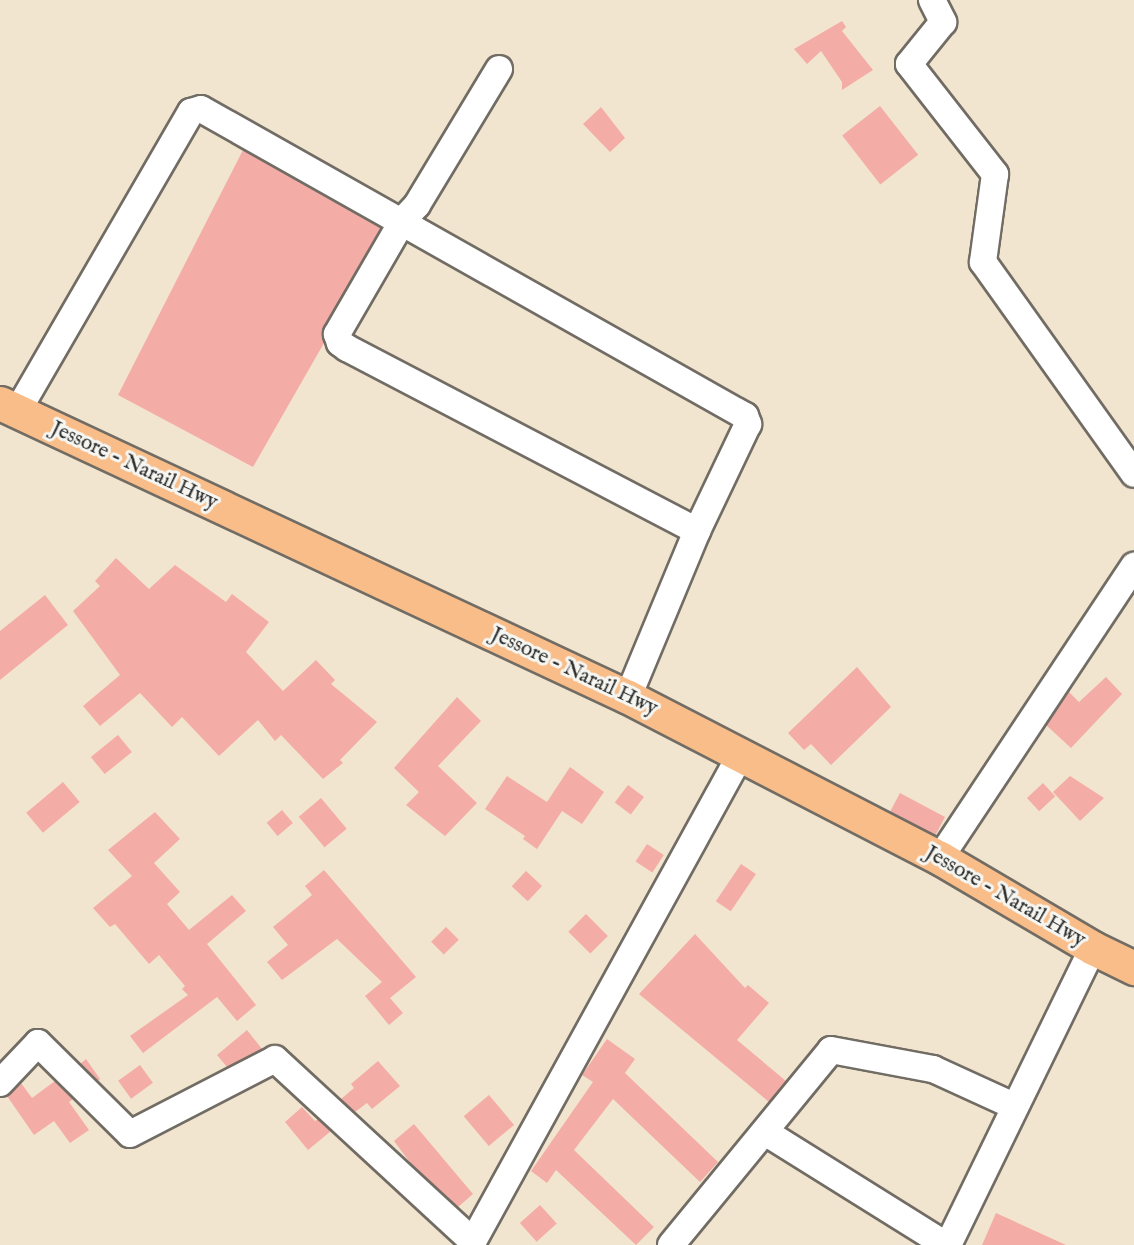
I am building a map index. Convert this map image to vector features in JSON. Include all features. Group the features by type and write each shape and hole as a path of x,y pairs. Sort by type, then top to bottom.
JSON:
{"highway":[{"name":"Jessore - Narail Hwy","path":"6,408 628,697 940,858 1093,948 1134,968"}],"street":[{"path":"932,0 943,22 909,64 995,174 983,262 1134,474"},
{"path":"500,69 417,205 403,220 337,334 340,343 697,531"},
{"path":"6,408 196,109 403,220 749,419 697,531 628,697"},
{"path":"940,858 1134,566"},
{"path":"0,1083 38,1043 130,1134 275,1059 470,1241 741,754"},
{"path":"765,1132 947,1245 1093,948"},
{"path":"671,1245 831,1050 933,1069 1014,1106"}],"building":[{"path":"842,21 846,27 842,31 873,70 842,90 842,82 821,51 807,64 794,49"},
{"path":"880,106 918,155 880,184 842,136"},
{"path":"601,107 625,138 610,152 583,124"},
{"path":"243,150 381,228 324,326 324,343 253,467 118,395"},
{"path":"116,558 149,589 175,565 226,602 232,594 269,622 246,652 283,691 316,660 335,680 331,684 377,722 340,760 343,763 323,779 281,735 275,741 258,720 219,756 182,717 172,727 140,693 100,726 83,706 120,675 73,611 100,586 95,581"},
{"path":"45,595 68,625 0,680 0,631"},
{"path":"857,667 891,707 831,765 811,744 804,750 788,733"},
{"path":"1106,677 1122,694 1071,748 1046,725 1069,692 1079,702"},
{"path":"457,697 481,721 438,766 477,803 445,836 406,805 419,792 394,768"},
{"path":"118,735 132,752 105,774 91,757"},
{"path":"570,767 604,792 582,824 562,811 537,849 523,839 525,836 485,809 507,776 547,802"},
{"path":"1070,776 1104,798 1080,821 1053,792"},
{"path":"63,782 80,802 43,833 26,813"},
{"path":"1043,783 1055,796 1039,811 1027,798"},
{"path":"628,785 644,797 631,815 615,803"},
{"path":"900,793 945,817 935,835 890,812"},
{"path":"321,798 347,829 324,847 299,817"},
{"path":"282,810 293,823 278,836 267,823"},
{"path":"155,812 180,839 154,863 180,892 167,904 189,930 232,895 246,911 207,944 256,1005 237,1021 217,997 143,1053 130,1036 188,995 182,989 185,986 159,955 149,964 115,924 110,927 93,908 132,876 108,850"},
{"path":"647,844 664,855 652,873 636,862"},
{"path":"741,864 756,874 731,911 716,901"},
{"path":"324,870 416,977 390,998 403,1013 389,1025 365,996 382,982 337,939 282,980 267,962 288,945 273,927 312,895 305,886"},
{"path":"526,871 542,886 528,901 512,886"},
{"path":"586,914 608,936 590,954 568,932"},
{"path":"446,927 459,940 444,955 431,942"},
{"path":"695,934 745,988 748,985 769,1003 737,1040 786,1081 769,1102 639,994"},
{"path":"247,1030 262,1049 227,1067 217,1055"},
{"path":"607,1039 635,1059 625,1073 718,1162 700,1182 613,1099 574,1150 654,1227 636,1245 556,1170 547,1183 531,1171 593,1082 582,1075"},
{"path":"86,1059 100,1079 98,1081 80,1064"},
{"path":"378,1061 400,1086 372,1109 367,1103 355,1112 341,1099 354,1088 351,1084"},
{"path":"140,1065 153,1083 131,1099 118,1081"},
{"path":"55,1081 73,1099 69,1102 89,1130 70,1143 54,1121 34,1135 7,1096 21,1083 32,1098"},
{"path":"489,1095 514,1125 489,1146 464,1116"},
{"path":"302,1107 315,1121 318,1119 331,1131 308,1150 285,1122"},
{"path":"414,1124 473,1194 458,1207 412,1165 394,1141"},
{"path":"540,1205 557,1224 537,1242 520,1223"},
{"path":"996,1213 1066,1245 982,1245"}]}
